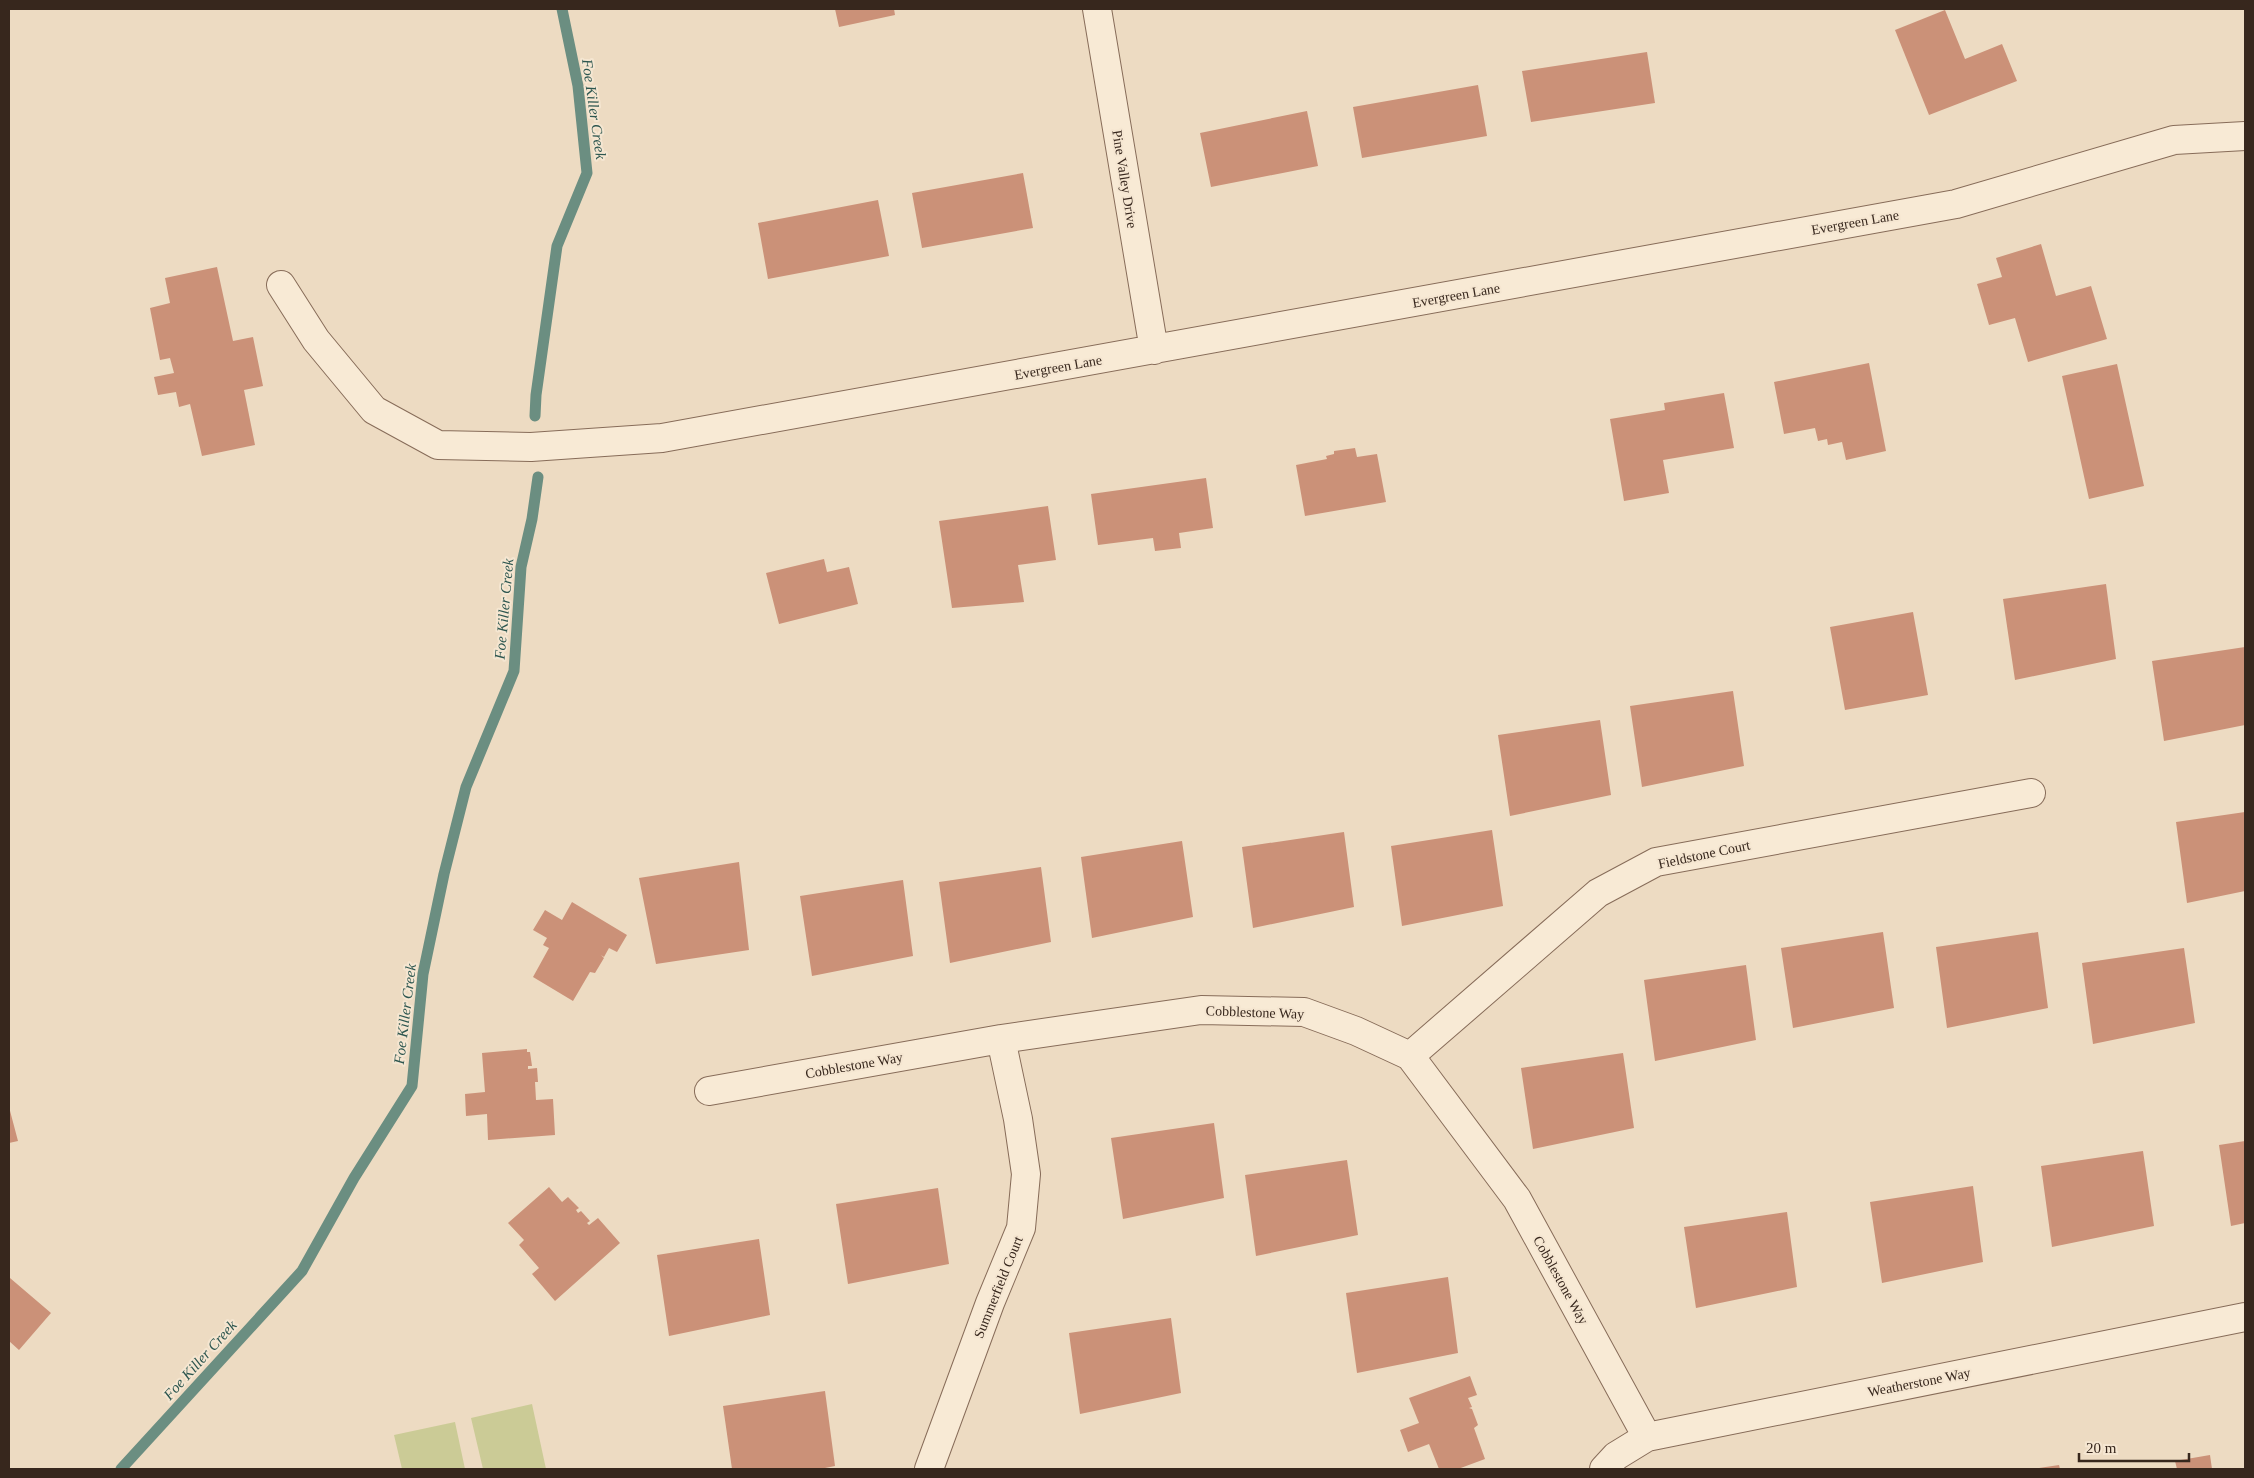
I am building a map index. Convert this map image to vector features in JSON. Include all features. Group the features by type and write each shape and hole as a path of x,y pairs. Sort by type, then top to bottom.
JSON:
{"street":[{"name":"Pine Valley Drive","path":"1096,9 1154,350"},
{"name":"Evergreen Lane","path":"281,285 316,340 374,410 438,445 530,448 662,438 1956,204 2174,140 2245,136"},
{"name":"Fieldstone Court","path":"1410,1056 1598,893 1656,862 2031,793"},
{"name":"Cobblestone Way","path":"708,1091 1001,1039 1201,1010 1304,1012 1356,1031 1410,1056 1517,1199 1647,1436"},
{"name":"Summerfield Court","path":"929,1469 990,1303 1021,1228 1026,1174 1018,1119 1001,1039"},
{"name":"Weatherstone Way","path":"1604,1469 1616,1456 1647,1436 2245,1317"}],"green space":[{"path":"532,1404 546,1469 483,1469 471,1418"},
{"path":"455,1422 465,1469 402,1469 394,1435"}],"building":[{"path":"835,9 894,9 895,15 839,27"},
{"path":"1945,10 1965,59 2002,44 2017,81 1929,115 1895,30"},
{"path":"1647,52 1655,103 1531,122 1522,71"},
{"path":"1478,85 1487,136 1362,158 1353,107"},
{"path":"1307,111 1318,166 1211,187 1200,133"},
{"path":"1023,173 1033,228 922,248 912,193"},
{"path":"878,200 889,256 768,279 758,223"},
{"path":"2041,244 2056,296 2091,286 2107,339 2028,362 2015,318 1989,325 1977,284 2002,277 1996,258"},
{"path":"217,267 233,341 253,337 263,386 244,390 255,445 202,456 190,404 179,407 176,392 158,395 154,377 174,373 170,358 160,360 150,308 170,303 165,278"},
{"path":"1869,363 1886,451 1846,460 1842,442 1828,445 1827,439 1818,441 1815,428 1784,434 1774,382"},
{"path":"2117,364 2144,486 2089,499 2062,376"},
{"path":"1724,393 1734,448 1663,460 1669,493 1624,501 1610,419 1665,410 1664,403"},
{"path":"1355,448 1357,457 1377,454 1386,502 1305,516 1296,465 1327,459 1326,456 1334,454 1334,451"},
{"path":"1206,478 1213,528 1179,533 1181,548 1155,551 1153,538 1098,545 1091,494"},
{"path":"1048,506 1056,560 1018,565 1024,602 952,608 939,521"},
{"path":"824,559 827,572 849,567 858,604 779,624 766,573"},
{"path":"2106,584 2116,659 2015,680 2003,599"},
{"path":"1913,612 1928,695 1845,710 1830,627"},
{"path":"2245,647 2245,725 2164,741 2152,661"},
{"path":"1733,691 1744,766 1642,787 1630,706"},
{"path":"1600,720 1611,795 1510,816 1498,735"},
{"path":"2245,812 2245,891 2187,903 2176,822"},
{"path":"1492,830 1503,906 1402,926 1391,846"},
{"path":"1344,832 1354,907 1253,928 1242,847"},
{"path":"1182,841 1193,917 1092,938 1081,857"},
{"path":"739,862 749,950 656,964 639,878"},
{"path":"1041,867 1051,942 950,963 939,882"},
{"path":"903,880 913,956 812,976 800,896"},
{"path":"572,902 627,935 617,952 609,948 604,957 601,955 604,958 595,973 590,972 573,1001 533,977 549,948 543,945 547,938 533,930 545,910 562,920"},
{"path":"1883,932 1894,1008 1793,1028 1781,948"},
{"path":"2038,932 2048,1008 1947,1028 1936,947"},
{"path":"2184,948 2195,1023 2093,1044 2082,963"},
{"path":"1746,965 1756,1040 1655,1061 1644,980"},
{"path":"527,1049 527,1052 530,1052 532,1066 528,1066 528,1069 537,1068 538,1082 535,1082 536,1100 553,1099 555,1135 488,1140 487,1114 466,1116 465,1094 485,1092 482,1053"},
{"path":"1623,1053 1634,1128 1533,1149 1521,1068"},
{"path":"9,1107 18,1141 9,1143"},
{"path":"1214,1123 1224,1198 1123,1219 1111,1138"},
{"path":"2245,1141 2245,1223 2231,1226 2219,1145"},
{"path":"2143,1151 2154,1226 2052,1247 2041,1166"},
{"path":"1347,1160 1358,1235 1256,1256 1245,1175"},
{"path":"1973,1186 1983,1262 1882,1283 1870,1202"},
{"path":"549,1187 562,1202 568,1197 579,1208 576,1210 578,1213 581,1211 590,1221 587,1223 589,1225 598,1218 620,1243 555,1301 532,1274 539,1268 519,1245 524,1240 508,1223"},
{"path":"938,1188 949,1264 848,1284 836,1204"},
{"path":"1787,1212 1797,1287 1696,1308 1684,1227"},
{"path":"759,1239 770,1315 669,1336 657,1255"},
{"path":"1448,1277 1458,1353 1357,1373 1346,1293"},
{"path":"10,1278 51,1313 19,1350 9,1341"},
{"path":"1171,1318 1181,1393 1080,1414 1069,1333"},
{"path":"1470,1376 1477,1395 1468,1398 1472,1407 1469,1408 1472,1409 1478,1425 1474,1428 1485,1459 1458,1469 1439,1469 1429,1444 1408,1452 1400,1430 1419,1423 1409,1398"},
{"path":"825,1391 835,1466 820,1469 732,1469 723,1406"},
{"path":"2210,1455 2212,1469 2177,1469 2175,1461"},
{"path":"2059,1465 2060,1469 2039,1469 2039,1468"}],"waterway":[{"name":"Foe Killer Creek","path":"535,416 536,395 557,246 587,173 578,86 562,9"},
{"name":"Foe Killer Creek","path":"121,1469 302,1271 354,1178 412,1086 423,974 444,874 466,787 514,671 521,567 532,519 538,477"}]}
